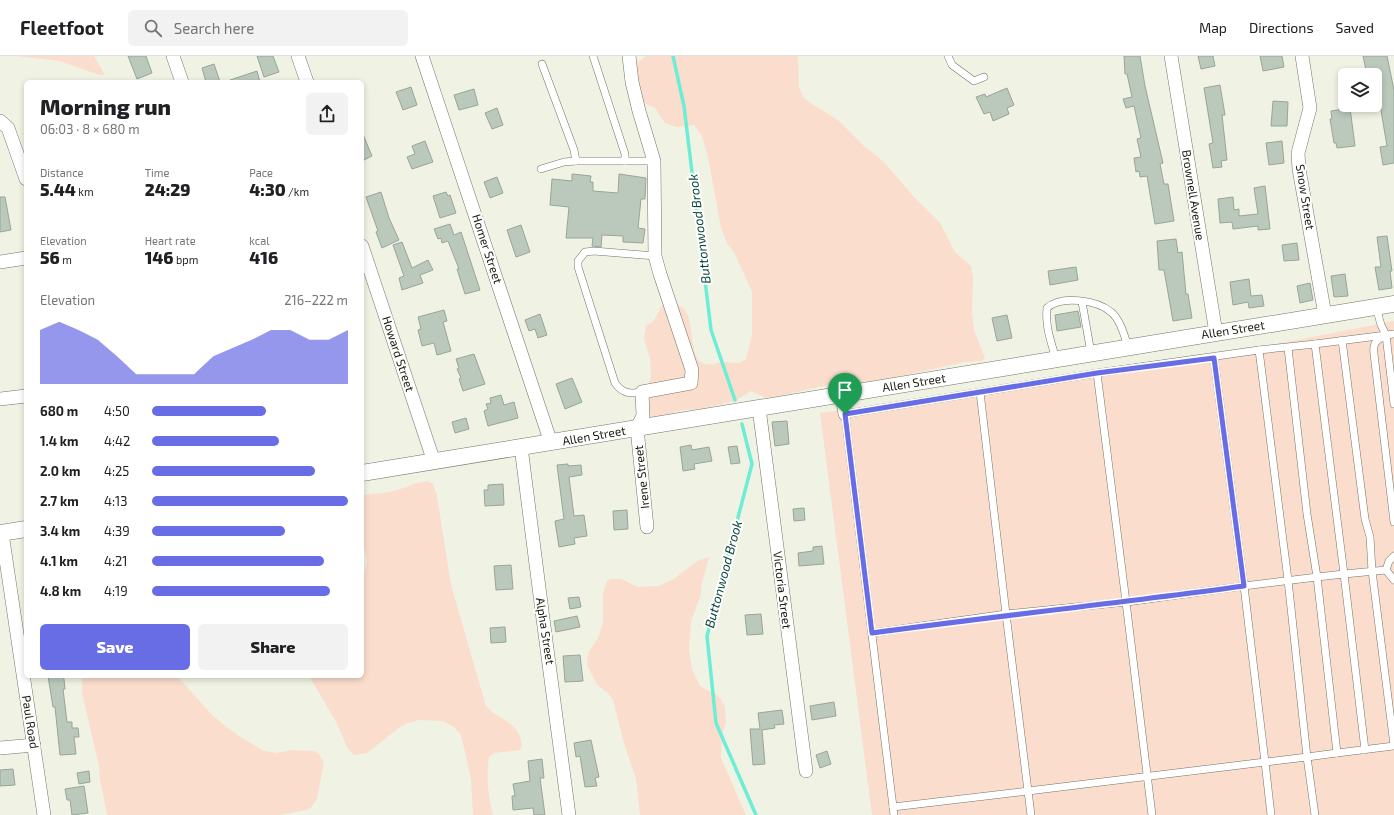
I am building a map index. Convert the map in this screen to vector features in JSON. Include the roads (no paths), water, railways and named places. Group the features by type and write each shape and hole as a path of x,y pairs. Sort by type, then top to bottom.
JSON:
{"street":[{"path":"173,56 181,80"},
{"path":"298,56 306,80"},
{"name":"Homer Street","path":"422,56 551,443"},
{"path":"629,56 632,82 654,161 655,256 692,370 691,384 642,392 643,416 637,428"},
{"name":"Brownell Avenue","path":"1170,56 1216,333"},
{"name":"Snow Street","path":"1302,56 1310,108 1298,153 1299,169 1325,315"},
{"path":"1,121 8,128 24,173"},
{"name":"Howard Street","path":"364,252 434,462"},
{"path":"0,262 24,258"},
{"name":"Allen Street","path":"364,474 1394,304"},
{"path":"842,395 845,414"},
{"path":"0,400 24,396"},
{"name":"Victoria Street","path":"759,408 806,771"},
{"name":"Irene Street","path":"637,428 647,527"},
{"name":"Alpha Street","path":"521,447 538,588 550,662 570,815"},
{"path":"1,533 24,529"},
{"name":"Paul Road","path":"1,533 44,815"},
{"path":"0,748 34,745"}],"lane":[{"path":"593,56 625,154 625,161"},
{"path":"948,56 952,65 974,81 984,77"},
{"path":"542,64 574,150 576,161"},
{"path":"541,169 564,162 576,161 654,161"},
{"path":"642,392 630,394 620,389 615,384 578,267 578,261 586,252 594,251 655,256"},
{"path":"1056,359 1047,327 1047,308 1059,300 1098,304 1112,312 1125,336 1128,348"},
{"path":"1082,302 1091,354"},
{"path":"1376,307 1381,325 1390,334 1394,404"},
{"path":"894,815 845,414 1097,373 1214,358 1259,350 1288,348 1390,334"},
{"path":"1390,334 1376,340 1373,347 1394,522"},
{"path":"893,807 1394,746 1372,571 1370,538 1365,519 1342,340"},
{"path":"1315,344 1366,750"},
{"path":"1288,348 1317,577 1322,635 1337,753"},
{"path":"1259,350 1288,580 1307,757 1315,815"},
{"path":"1214,358 1244,586 1271,815"},
{"path":"1097,373 1152,815"},
{"path":"980,392 1006,614 1032,815"},
{"path":"1386,570 1389,561 1394,556"},
{"path":"872,633 1006,614 1126,602 1288,580 1386,570"},
{"path":"1386,570 1394,580"}],"waterway":[{"name":"Buttonwood Brook","path":"673,56 684,106 711,330 735,400"},
{"name":"Buttonwood Brook","path":"742,424 752,464 707,636 716,723 756,815"}]}
